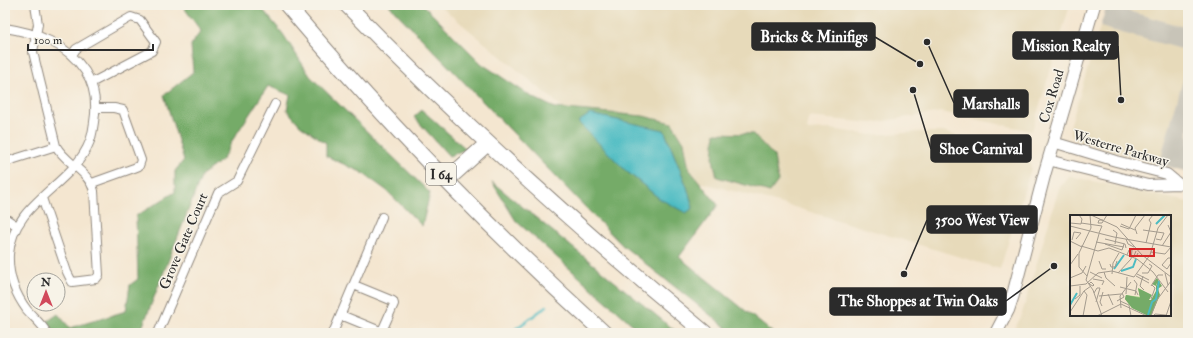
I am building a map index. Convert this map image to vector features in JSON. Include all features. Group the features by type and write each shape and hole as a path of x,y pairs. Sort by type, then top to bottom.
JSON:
{"highway":[{"name":"I 64","path":"287,5 360,88 447,180 604,333"},
{"path":"347,5 488,144 616,258 705,333"},
{"path":"447,180 488,144"}],"main road":[{"name":"Cox Road","path":"996,333 1008,310 1013,295 1053,142 1094,5"}],"street":[{"path":"35,5 38,17 33,52 56,146 65,157 76,164 92,183 96,214 98,275 96,279 72,282 67,272 42,198"},
{"path":"72,55 76,49 131,17 140,20 156,42 152,51 91,84"},
{"path":"5,28 36,35 60,45 72,55 82,66 91,84 95,108 91,140 76,164 22,216 17,226 10,253 8,276 27,310 47,333"},
{"name":"Grove Gate Court","path":"158,333 218,192 237,181 275,104"},
{"path":"92,183 139,166 141,160 123,110 114,108 95,108"},
{"name":"Westerre Parkway","path":"1053,142 1116,161 1168,174 1184,185"},
{"path":"5,162 56,146"},
{"name":"Westerre Parkway","path":"1048,160 1148,186 1184,185"},
{"path":"334,333 382,217"},
{"path":"5,218 17,226"},
{"path":"341,315 384,332 394,304 393,301 354,285"}],"shaded area":[{"path":"439,5 1070,5 1032,131 941,112 871,123 809,117 807,130 830,129 871,135 943,132 1024,155 1029,160 1031,168 1000,269 794,207 631,164"},
{"path":"1107,5 1188,28 1188,51 1100,27"},
{"path":"1108,5 1188,5 1188,28"},
{"path":"1100,27 1188,51 1188,62 1159,164 1078,141 1071,134 1070,127"},
{"path":"1188,62 1188,172 1159,164"},
{"path":"1069,176 1188,202 1188,323 1182,333 1012,333 1021,317 1059,188"}],"green space":[{"path":"182,5 259,5 283,34 310,76 430,193 422,226 386,190 361,172 326,156 326,143 300,125 287,110 290,95 268,86 232,141 223,159 202,175 140,333 53,333 48,321 58,314 70,328 126,311 130,285 138,279 136,216 175,192 175,171 184,160 164,95 193,72 191,45 201,31"},
{"path":"389,5 423,5 482,64 532,97 555,108 643,116 672,123 684,142 689,169 718,205 679,257 773,333 733,333 622,245","holes":["579,122 664,130 687,187 693,208 660,199 625,170"]},
{"path":"422,110 466,149 449,156 414,117"},
{"path":"715,133 753,134 774,156 778,181 770,192 717,177 713,159"},
{"path":"492,182 678,333 642,333 516,221"}],"water":[{"path":"590,114 664,130 687,187 693,208 686,213 660,199 625,170 578,122"}],"waterway":[{"path":"510,333 547,306"}],"place":[{"name":"Marshalls","path":"927,42"},
{"name":"Bricks & Minifigs","path":"920,64"},
{"name":"Shoe Carnival","path":"913,90"},
{"name":"Mission Realty","path":"1121,100"},
{"name":"The Shoppes at Twin Oaks","path":"1054,266"},
{"name":"3500 West View","path":"904,274"}]}
